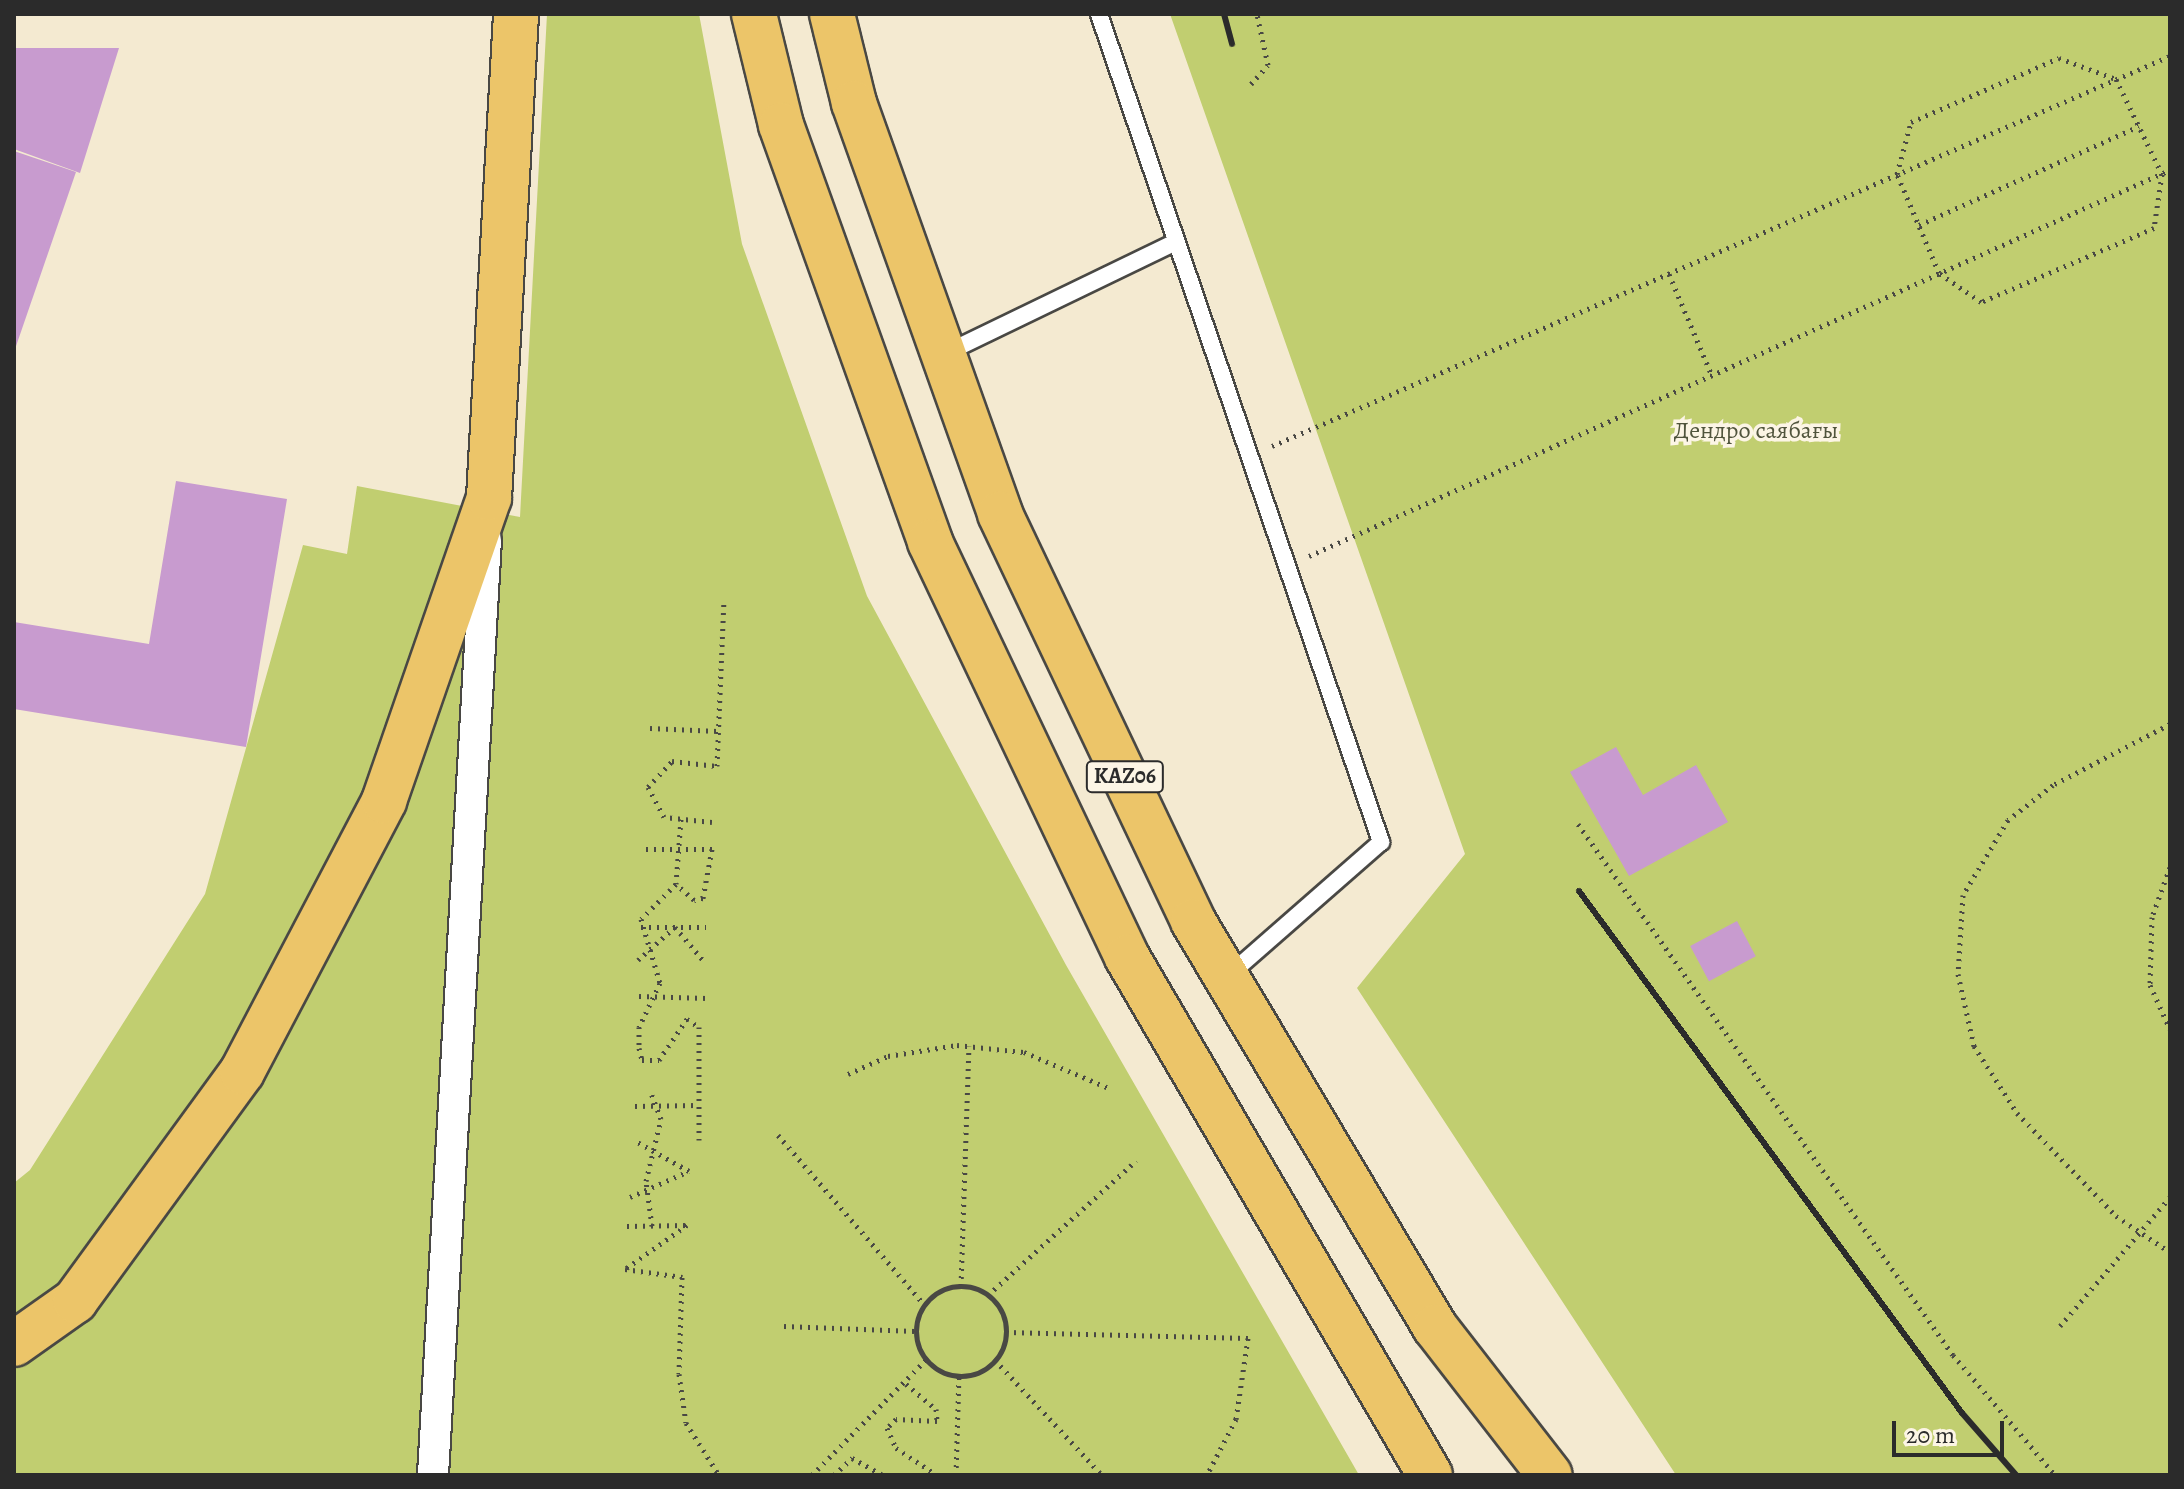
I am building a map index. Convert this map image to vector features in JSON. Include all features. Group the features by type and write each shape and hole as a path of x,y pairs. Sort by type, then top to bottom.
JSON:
{"main road":[{"path":"14,1344 75,1301 242,1072 384,801 489,498 516,14"},
{"name":"KАZ06","path":"754,14 781,125 930,542 1127,957 1430,1475"},
{"name":"KАZ06","path":"832,14 854,103 1000,514 1226,977 1435,1327 1550,1475"}],"street":[{"path":"433,1475 489,498"}],"lane":[{"path":"1099,14 1381,842 1226,977"},
{"path":"943,354 1176,242"}],"path":[{"path":"1251,84 1268,65 1257,14"},
{"path":"1249,456 2170,56"},
{"path":"2059,58 2116,79 2162,174 2154,228 1981,302 1939,273 1897,174 1911,122 2059,58"},
{"path":"1919,225 2139,126"},
{"path":"1287,566 2170,170"},
{"path":"1669,274 1712,376"},
{"path":"712,822 664,817 648,787 672,761 717,766 724,601"},
{"path":"2170,724 2053,785 2008,820 1963,895 1958,974 1974,1046 2017,1113 2143,1234 2170,1252"},
{"path":"650,728 718,731"},
{"path":"676,884 681,819"},
{"path":"1578,824 1953,1355 2055,1475"},
{"path":"646,849 712,849 710,887 694,900 676,884"},
{"path":"2170,867 2152,917 2150,985 2170,1029"},
{"path":"676,884 652,900 641,927 660,983 657,997 639,1027 642,1060 659,1060 687,1019 699,1027 699,1140"},
{"path":"641,927 706,927"},
{"path":"638,960 675,927"},
{"path":"675,927 703,960"},
{"path":"639,996 707,998"},
{"path":"848,1074 888,1056 969,1046 1024,1052 1109,1088"},
{"path":"961,1286 969,1046"},
{"path":"652,1095 656,1105 657,1153 647,1189 652,1226"},
{"path":"635,1106 698,1105"},
{"path":"778,1135 924,1304"},
{"path":"630,1197 689,1171 634,1140"},
{"path":"988,1295 1136,1161"},
{"path":"2060,1326 2143,1234 2170,1197"},
{"path":"627,1226 687,1225 682,1235 625,1269 682,1277 679,1374 686,1423 719,1475"},
{"path":"961,1286 988,1295 1006,1332 995,1360 959,1375 926,1360 915,1331 924,1304 961,1286"},
{"path":"784,1326 915,1331"},
{"path":"1006,1332 1248,1338 1236,1419 1207,1475"},
{"path":"812,1475 906,1384 926,1360"},
{"path":"995,1360 1102,1475"},
{"path":"956,1475 959,1375"},
{"path":"906,1384 936,1409 937,1421 896,1419 887,1428 896,1448 937,1475"},
{"path":"834,1475 852,1458 883,1475"}],"green space":[{"path":"547,14 699,14 742,244 867,596 1066,965 1359,1475 14,1475 14,1183 30,1170 205,894 303,545 347,554 357,486 520,517"},
{"name":"Дендро саябағы","path":"1170,14 2170,14 2170,1475 1676,1475 1357,988 1465,854"}],"building":[{"path":"14,48 119,48 80,173 14,149"},
{"path":"14,151 76,172 14,352"},
{"path":"176,481 287,499 246,747 14,709 14,622 149,644"},
{"path":"1616,747 1643,795 1696,765 1728,822 1629,876 1570,772"},
{"path":"1737,921 1756,956 1709,981 1690,946"}],"railway":[{"path":"1224,14 1232,44"},
{"path":"1579,891 1962,1413 2016,1475"}]}
